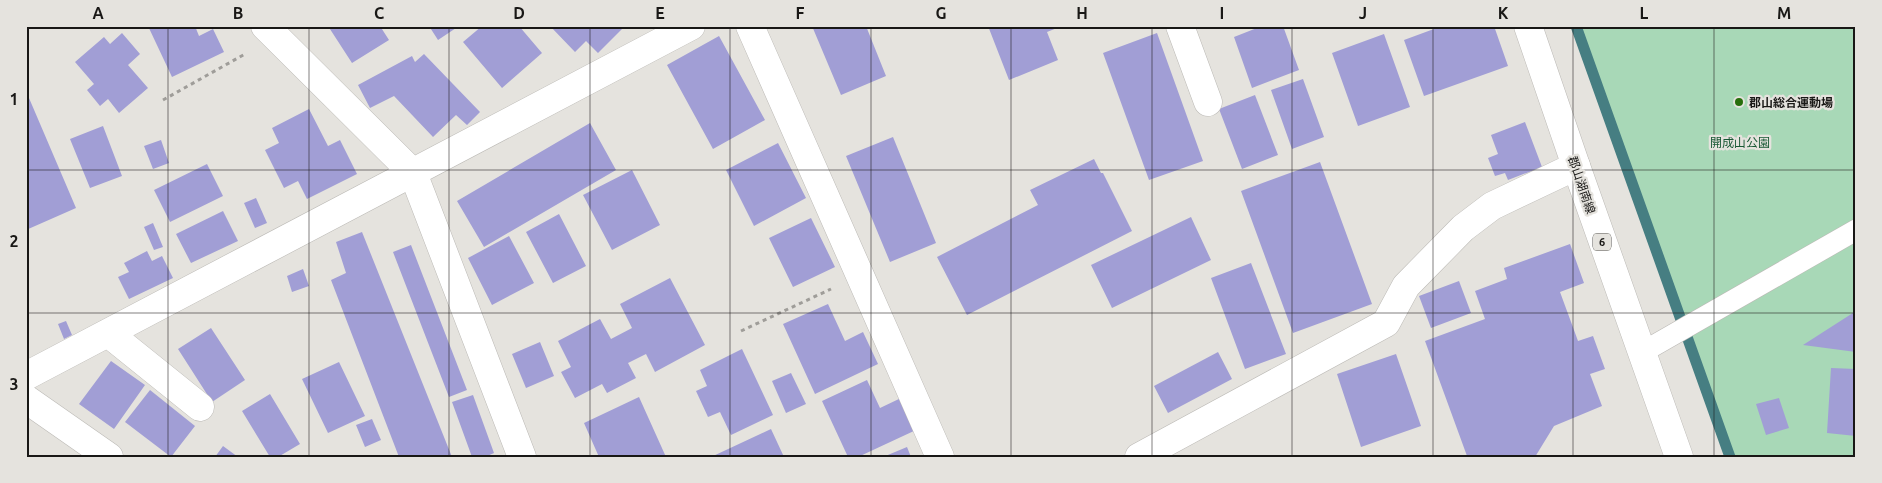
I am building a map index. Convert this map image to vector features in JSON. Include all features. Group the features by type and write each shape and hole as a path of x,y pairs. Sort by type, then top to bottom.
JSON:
{"street":[{"path":"26,376 691,26"},
{"path":"750,26 940,457"},
{"path":"1180,26 1208,102"},
{"name":"郡山湖南線","path":"1528,26 1678,457"},
{"path":"270,31 413,173 522,457"},
{"path":"1139,457 1386,323 1406,286 1463,228 1492,206 1576,166"},
{"path":"108,333 200,408"},
{"path":"26,399 108,457"}],"lane":[{"path":"1641,353 1856,230"}],"path":[{"path":"163,100 270,31"},
{"path":"741,331 860,276"}],"green space":[{"name":"開成山公園","path":"1573,26 1856,26 1856,457 1731,457"}],"building":[{"path":"148,26 195,26 199,36 213,29 224,52 172,77"},
{"path":"328,26 380,26 389,40 352,63"},
{"path":"429,26 459,26 438,40"},
{"path":"482,26 519,26 542,53 502,88 463,42"},
{"path":"550,26 625,26 598,53 586,41 575,52"},
{"path":"812,26 866,26 886,76 841,95"},
{"path":"988,26 1062,26 1047,32 1058,60 1009,80"},
{"path":"1262,26 1283,26 1299,70 1252,88 1234,37"},
{"path":"1442,26 1494,26 1508,66 1424,96 1404,40"},
{"path":"122,33 140,54 128,65 148,88 119,113 108,99 100,106 87,90 94,84 75,62 104,37 110,44"},
{"path":"1157,33 1203,161 1149,180 1103,53"},
{"path":"1384,34 1410,107 1358,126 1332,53"},
{"path":"719,36 765,120 713,149 667,65"},
{"path":"424,54 480,112 467,125 456,115 433,137 394,96 370,108 358,85 412,56 415,62"},
{"path":"1303,79 1324,137 1292,149 1271,90"},
{"path":"26,91 76,208 26,230"},
{"path":"1255,95 1278,155 1242,169 1219,109"},
{"path":"309,109 328,146 340,140 357,174 307,199 298,181 284,188 265,150 279,143 272,128"},
{"path":"1525,122 1542,167 1508,180 1505,173 1495,176 1488,158 1498,154 1491,135"},
{"path":"590,123 616,170 484,247 457,201"},
{"path":"103,126 122,176 90,188 70,139"},
{"path":"893,137 936,243 890,262 846,156"},
{"path":"161,140 169,163 153,169 144,146"},
{"path":"778,143 806,198 754,226 726,170"},
{"path":"1094,159 1132,231 967,315 937,257 1038,205 1030,190"},
{"path":"1320,162 1372,304 1293,333 1241,191"},
{"path":"207,164 223,196 170,222 154,190"},
{"path":"632,170 660,225 612,250 583,195"},
{"path":"256,198 267,223 255,228 244,203"},
{"path":"223,211 238,241 191,263 176,234"},
{"path":"559,214 586,266 553,283 526,232"},
{"path":"1191,217 1211,260 1112,308 1091,265"},
{"path":"811,218 835,267 793,287 769,238"},
{"path":"153,223 163,247 154,250 144,227"},
{"path":"362,232 452,457 399,457 331,280 346,273 336,242"},
{"path":"509,236 534,283 492,305 468,258"},
{"path":"1570,244 1584,283 1560,292 1578,341 1593,336 1605,369 1590,374 1602,406 1554,426 1535,457 1467,456 1425,341 1485,319 1475,291 1507,279 1504,268"},
{"path":"411,245 467,390 449,397 393,252"},
{"path":"147,251 152,261 162,256 173,278 129,299 118,277 129,272 124,263"},
{"path":"1251,263 1286,354 1245,369 1211,278"},
{"path":"303,269 309,286 292,292 287,276"},
{"path":"670,278 705,345 655,372 646,354 628,363 636,378 607,393 602,384 575,398 561,372 571,367 558,341 600,319 611,339 632,328 620,304"},
{"path":"1459,281 1471,313 1431,328 1419,296"},
{"path":"828,304 845,341 863,332 878,364 815,394 783,324"},
{"path":"1856,311 1856,352 1803,345"},
{"path":"66,321 72,335 64,339 58,324"},
{"path":"211,328 245,380 212,402 178,349"},
{"path":"540,342 554,376 526,388 512,354"},
{"path":"742,349 773,415 731,435 720,412 708,417 696,391 707,386 700,370"},
{"path":"1218,352 1232,379 1168,413 1154,386"},
{"path":"1396,354 1421,426 1361,447 1337,374"},
{"path":"111,361 145,385 114,429 79,404"},
{"path":"339,362 365,416 328,433 302,379"},
{"path":"1831,368 1856,369 1856,436 1827,433"},
{"path":"791,373 806,404 786,413 772,381"},
{"path":"867,380 880,408 901,398 916,430 858,457 848,457 822,401"},
{"path":"150,390 195,426 171,457 125,422"},
{"path":"270,394 300,444 278,457 270,457 242,411"},
{"path":"473,395 494,453 485,457 472,457 452,402"},
{"path":"639,397 666,457 599,457 584,423"},
{"path":"1779,398 1789,428 1766,435 1756,404"},
{"path":"372,419 381,440 365,447 356,425"},
{"path":"771,429 784,457 711,457"},
{"path":"223,446 238,457 215,457"},
{"path":"907,447 911,457 883,457"}],"waterway":[{"path":"1576,26 1730,457"}],"place":[{"name":"郡山総合運動場","path":"1739,102"}]}
